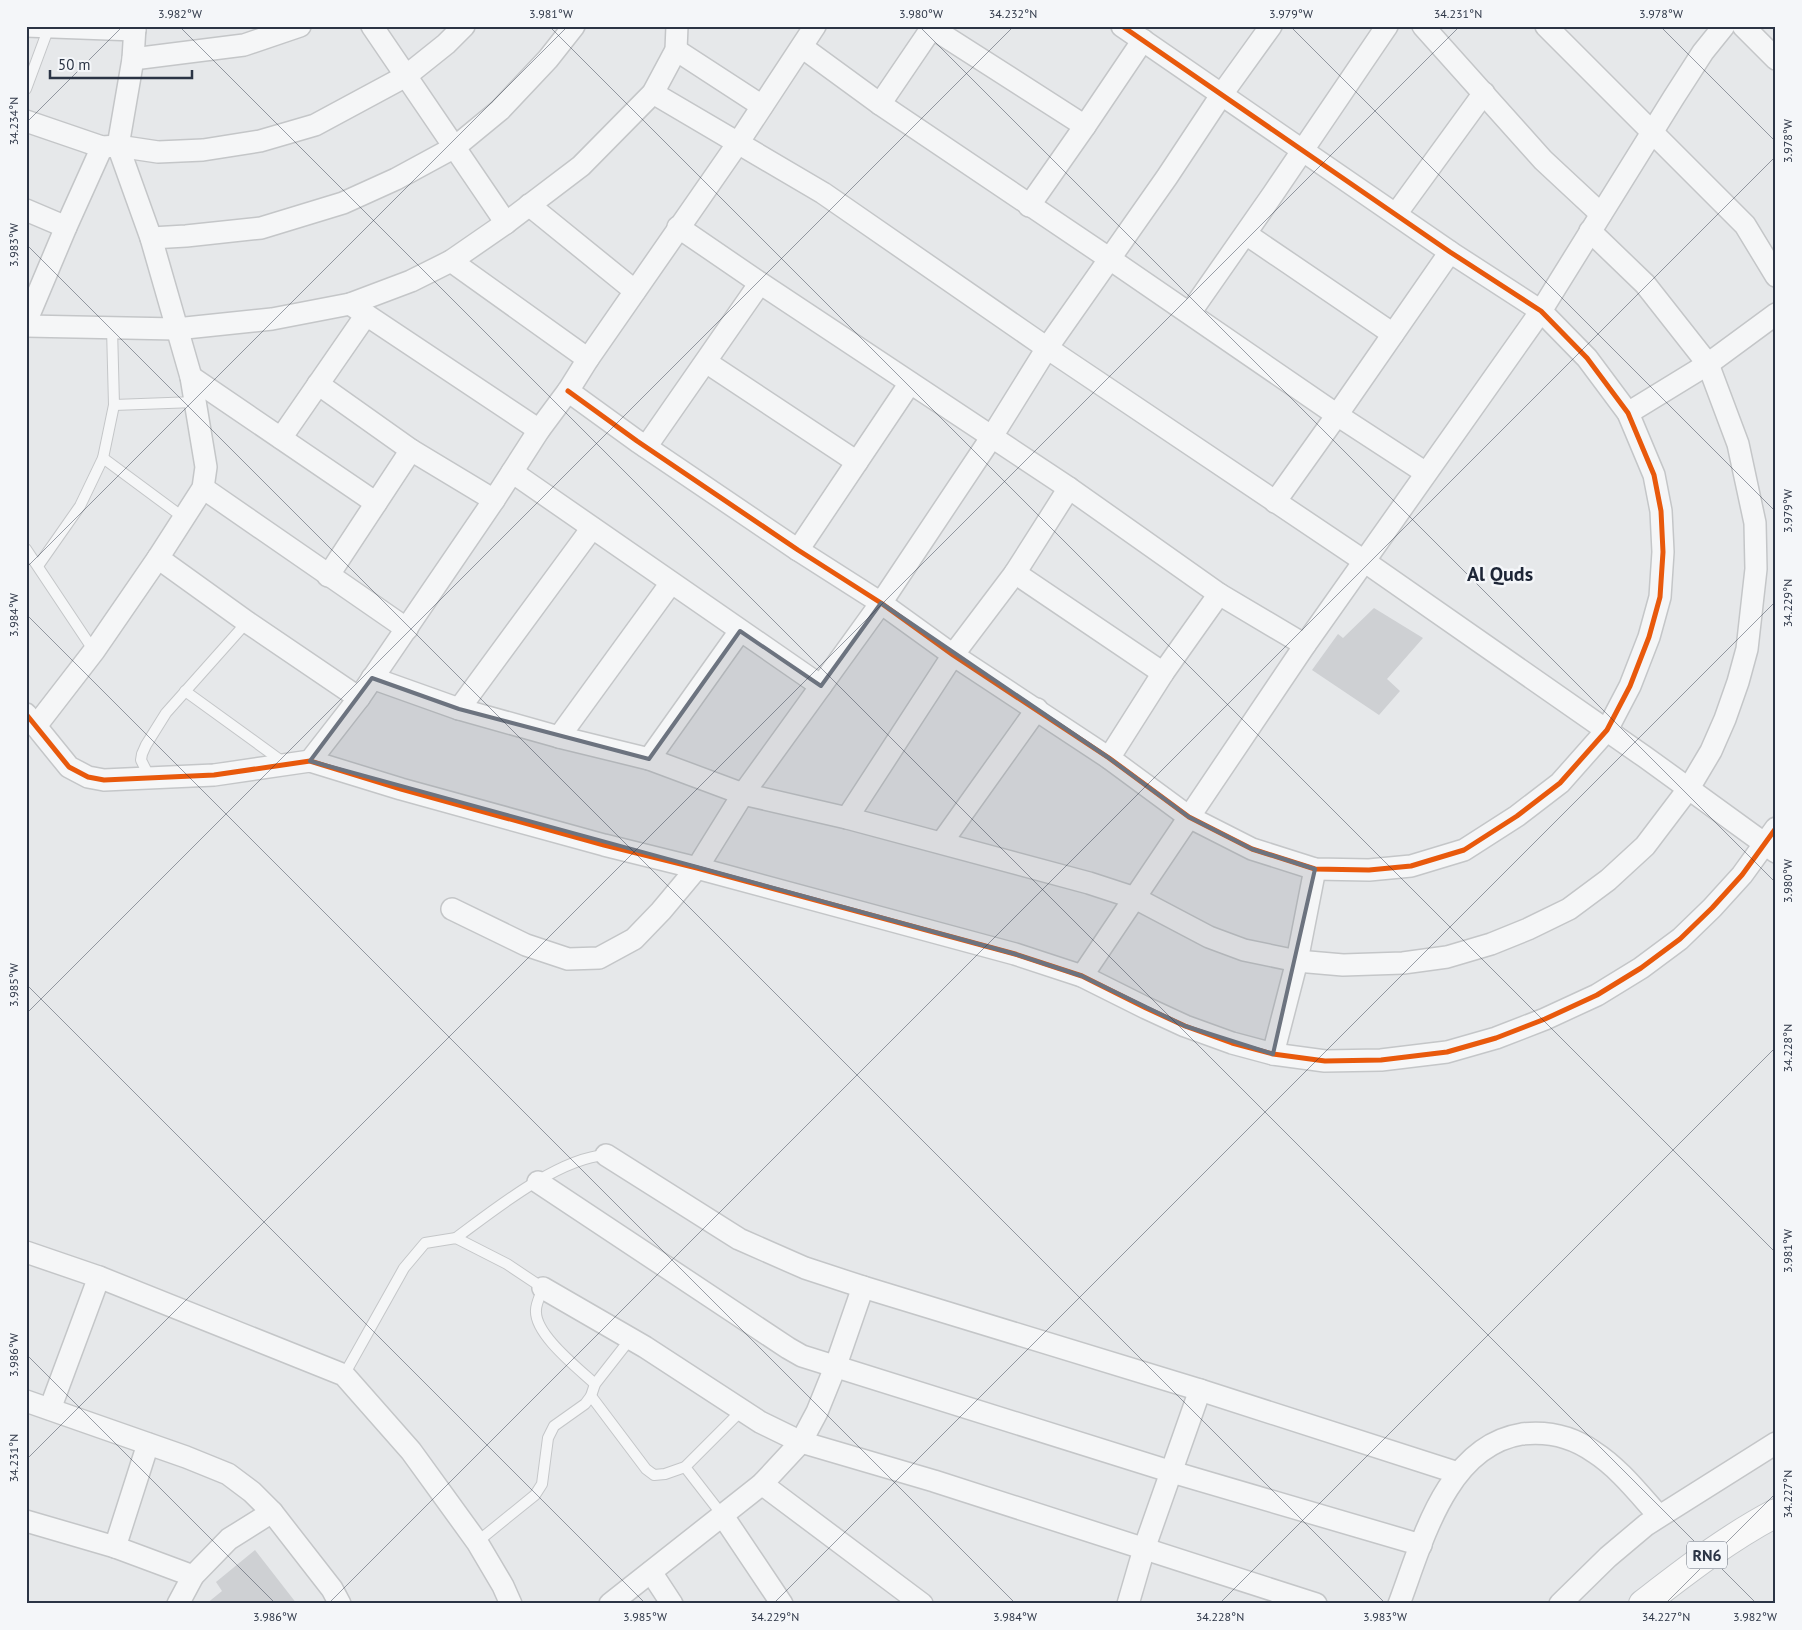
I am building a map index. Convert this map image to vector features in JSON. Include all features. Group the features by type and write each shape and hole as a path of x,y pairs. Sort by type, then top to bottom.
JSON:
{"main road":[{"name":"RN6","path":"1643,1604 1702,1558 1764,1529 1776,1513"}],"street":[{"path":"26,26 135,28 133,59 110,147 66,227 29,308"},
{"path":"133,59 244,45 300,26"},
{"path":"372,26 506,223"},
{"path":"26,121 110,147 158,152 204,150 260,141 315,125 406,76 446,44 464,26"},
{"path":"151,238 261,228 343,203 396,179 455,147 500,110 548,59 574,26"},
{"path":"26,326 176,329 358,310 451,261 506,223 581,166 653,93 676,50 677,26"},
{"path":"568,391 646,448 881,603 953,655 1109,758 1189,817 1252,849 1315,869 1369,870 1411,866 1464,850 1517,816 1560,783 1607,730 1630,686 1649,637 1660,598 1663,552 1661,511 1654,475 1628,413 1587,358 1542,311 1450,252 1122,26"},
{"path":"452,909 526,945 568,958 599,958 634,939 661,911 697,868 743,794 881,603 991,438 1047,348 1271,26"},
{"path":"1190,313 1387,26"},
{"path":"372,678 459,709 559,737 649,759 743,794 942,842 1089,883 1135,898 1209,937 1244,950 1297,961 1343,965 1403,963 1438,959 1491,944 1569,909 1608,880 1645,846 1689,788 1711,751 1726,719 1747,649 1756,569 1755,523 1738,444 1708,364 1543,160 1423,26"},
{"path":"1546,26 1745,225 1769,257 1776,276"},
{"path":"1082,976 1364,561 1542,311 1703,52 1724,26"},
{"path":"1743,26 1776,59"},
{"path":"880,104 933,27 1085,126"},
{"path":"310,762 359,698 494,500 539,430 568,391 588,358 738,143 807,33 880,104 1190,313 1337,415 1426,473"},
{"path":"1030,206 1142,40"},
{"path":"676,50 762,106"},
{"path":"110,147 151,238 191,377 206,467 203,488 158,558 94,651 31,720 68,767 88,776 104,780 214,775 310,762 604,845 697,868 1015,954 1082,976 1185,1026 1232,1043 1273,1054 1325,1061 1381,1060 1448,1052 1496,1038 1545,1019 1597,995 1641,968 1680,939 1712,908 1772,841 1689,788 1364,561 1047,348 823,193 653,93"},
{"path":"1396,214 1484,93"},
{"path":"529,205 635,291"},
{"path":"26,210 66,227"},
{"path":"678,227 760,284 1068,488 1218,594 1306,645"},
{"path":"1246,234 1393,334"},
{"path":"1275,502 1450,252"},
{"path":"451,261 588,358"},
{"path":"646,448 760,284"},
{"path":"281,438 318,384 358,310"},
{"path":"358,310 539,430"},
{"path":"1628,413 1708,364 1776,314"},
{"path":"706,362 857,462"},
{"path":"191,377 376,503"},
{"path":"798,550 910,383"},
{"path":"318,384 412,450 494,500"},
{"path":"328,576 412,450"},
{"path":"512,472 821,686"},
{"path":"203,488 406,629"},
{"path":"848,818 953,655 1015,573 1068,488"},
{"path":"459,709 592,528"},
{"path":"158,558 246,622 359,698"},
{"path":"1015,573 1163,673"},
{"path":"559,737 671,583"},
{"path":"1109,758 1163,673 1218,594"},
{"path":"649,759 740,631"},
{"path":"942,842 1037,710"},
{"path":"1273,1054 1297,961 1315,869"},
{"path":"606,1155 739,1239 805,1268 1200,1390 1458,1473"},
{"path":"538,1182 802,1356 836,1365 1172,1472 1421,1545"},
{"path":"26,1252 99,1277 344,1375 411,1451 477,1542 503,1586 511,1604"},
{"path":"50,1409 99,1277"},
{"path":"610,1604 762,1484 801,1442 817,1412 836,1365 863,1287"},
{"path":"543,1288 631,1338 741,1411 801,1442 934,1481 1307,1603"},
{"path":"1128,1604 1144,1549 1200,1390"},
{"path":"26,1401 228,1474 252,1492 272,1512 332,1589 340,1604"},
{"path":"1399,1604 1421,1545 1439,1505 1458,1473 1490,1445 1513,1436 1531,1433 1552,1434 1579,1442 1612,1466 1659,1516"},
{"path":"1560,1604 1608,1558 1659,1516 1776,1443"},
{"path":"115,1547 148,1444"},
{"path":"762,1484 922,1604"},
{"path":"178,1604 193,1576 229,1539 272,1512"},
{"path":"723,1516 782,1604"},
{"path":"26,1521 115,1547 193,1576"},
{"path":"651,1572 672,1604"}],"lane":[{"path":"26,89 48,27"},
{"path":"38,566 80,506 103,458 114,405 112,328"},
{"path":"114,405 195,402"},
{"path":"103,458 184,518"},
{"path":"26,549 94,651"},
{"path":"150,778 142,760 142,754 166,713 246,622"},
{"path":"185,692 286,765"},
{"path":"344,1375 404,1268 425,1243 456,1238 510,1198 555,1172 587,1158 606,1155"},
{"path":"456,1238 507,1264 543,1288 536,1310 538,1323 547,1337 594,1384"},
{"path":"477,1542 535,1495 542,1484 548,1438 554,1426 584,1404 591,1396 594,1384 631,1338"},
{"path":"591,1396 646,1469 654,1475 660,1475 684,1467 741,1411"},
{"path":"684,1467 723,1516"}],"highlighted area":[{"path":"881,603 1109,758 1189,817 1252,849 1315,869 1273,1054 1185,1026 1082,976 1015,954 310,761 372,678 459,709 649,759 740,631 821,686"}],"building":[{"path":"1374,608 1423,638 1387,679 1400,691 1379,715 1312,670 1338,634 1343,638"},
{"path":"255,1550 297,1604 206,1604 222,1591 216,1582"}],"cycle path":[{"path":"568,391 637,441 798,550 881,603 953,655 1109,758 1189,817 1252,849 1315,869 1369,870 1411,866 1464,850 1517,816 1560,783 1607,730 1630,686 1649,637 1660,597 1663,552 1661,511 1654,475 1628,413 1587,358 1541,311 1450,252 1122,26"},
{"path":"26,714 69,767 88,777 104,780 214,775 310,761 401,789 604,845 697,868 1015,954 1082,976 1185,1026 1232,1043 1273,1054 1325,1061 1381,1060 1447,1052 1496,1038 1545,1019 1597,995 1641,968 1680,939 1742,875 1776,828"}],"district":[{"name":"Al Quds","path":"1500,574"}]}
